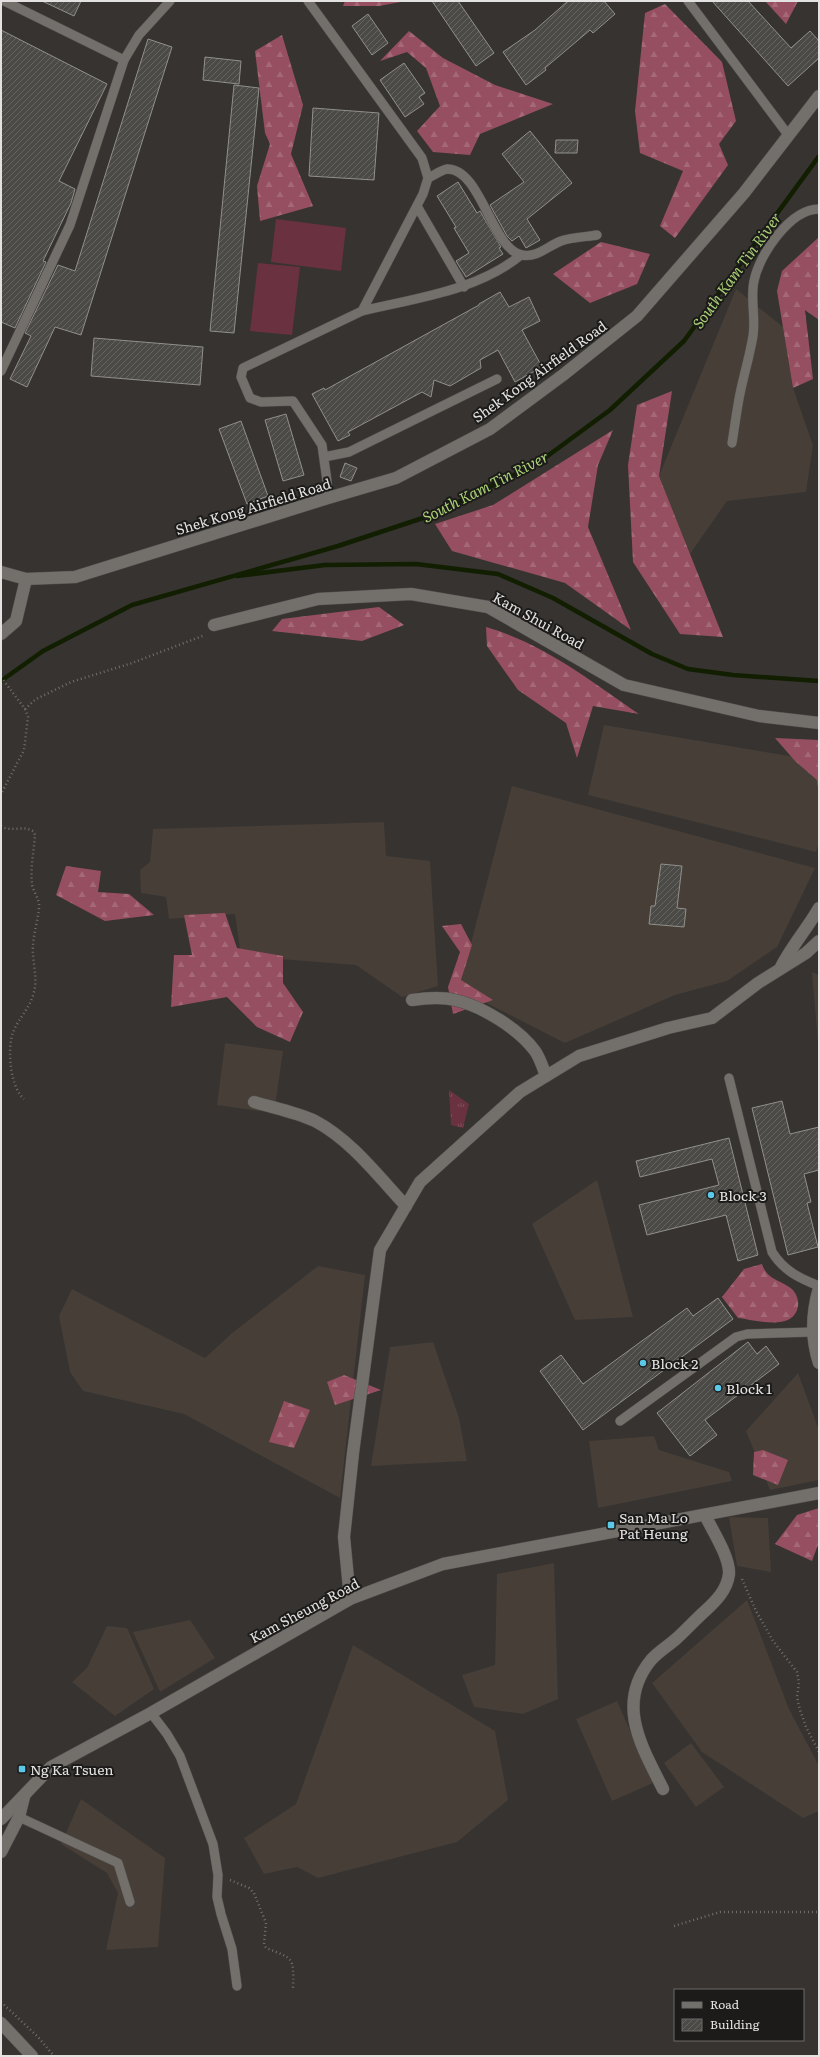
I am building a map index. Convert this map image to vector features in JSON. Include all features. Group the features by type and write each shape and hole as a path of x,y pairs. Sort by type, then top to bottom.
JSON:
{"street":[{"name":"Shek Kong Airfield Road","path":"1,572 26,579 75,578 396,478 490,429 563,375 637,316 744,193 819,96"},
{"path":"1,634 16,621 26,579"},
{"name":"Kam Shui Road","path":"214,625 318,599 411,594 488,607 624,685 760,716 819,724"},
{"path":"780,970 786,956 804,933 819,908"},
{"path":"350,1599 344,1537 353,1453 380,1250 420,1182 520,1092 579,1056 668,1028 712,1018 758,983 806,953 819,941"},
{"path":"412,1000 434,998 455,1000 479,1008 519,1033 535,1051 546,1076"},
{"path":"254,1102 287,1111 314,1121 338,1136 406,1206"},
{"path":"819,1287 814,1314 813,1332 819,1364"},
{"path":"819,1345 819,1355"},
{"name":"Kam Sheung Road","path":"1,1818 52,1767 151,1714 350,1599 443,1564 819,1493"},
{"path":"663,1789 639,1742 632,1708 633,1694 641,1673 652,1659 714,1602 725,1588 729,1573 728,1569 721,1548 705,1515"},
{"path":"1,1852 19,1817 24,1796"},
{"path":"1,2023 32,2056"}],"lane":[{"path":"4,1 124,60"},
{"path":"1,371 70,225 124,60 138,35 170,1"},
{"path":"308,1 422,158 428,178 417,206 362,311"},
{"path":"688,1 789,136"},
{"path":"428,178 446,169 454,170 469,180 507,246 521,255 534,255 562,241 597,235"},
{"path":"417,206 464,287"},
{"path":"732,443 740,391 753,335 755,314 753,283 758,266 781,232 798,216 811,209 819,209"},
{"path":"328,498 322,444 293,401 261,402 250,398 241,377 243,368 362,311 464,287 510,264 521,255"},
{"path":"324,457 349,452 498,379"},
{"path":"730,1078 772,1252 791,1273 819,1287"},
{"path":"620,1421 736,1337 752,1334 813,1332"},
{"path":"151,1714 167,1734 180,1756 213,1844 218,1875 217,1897 220,1914 232,1949 237,1986"},
{"path":"19,1817 118,1863 130,1902"}],"path":[{"path":"26,709 36,700 71,682 132,663 202,637 214,625"},
{"path":"1,677 26,709 28,717 24,750 1,794"},
{"path":"1,826 8,830 29,828 35,835 32,884 39,908 34,929 32,947 36,977 31,1003 13,1033 10,1061 14,1079 24,1099"},
{"path":"728,1569 739,1574 747,1586 756,1611 784,1658 797,1672 799,1683 797,1697 800,1710 806,1727 819,1752"},
{"path":"218,1875 249,1888 254,1893 266,1923 264,1944 266,1948 282,1954 292,1960 294,1965 293,1988"},
{"path":"674,1926 720,1912 819,1912"},
{"path":"1,2002 38,2037 54,2056"}],"shaded area":[{"path":"736,289 783,327 793,388 813,445 806,492 727,501 690,554 659,476"},
{"path":"604,725 819,761 819,842 816,852 588,795"},
{"path":"512,786 815,868 777,947 727,981 675,995 565,1043 459,989"},
{"path":"384,822 386,856 430,861 438,986 402,997 356,965 241,956 235,914 169,919 166,897 141,893 140,870 150,862 153,829"},
{"path":"812,972 819,975 819,1056"},
{"path":"225,1043 283,1051 274,1113 217,1105"},
{"path":"597,1180 633,1317 575,1320 532,1224"},
{"path":"318,1266 365,1275 340,1498 184,1414 83,1391 70,1372 59,1316 72,1289 205,1358 231,1334"},
{"path":"433,1342 459,1418 467,1461 371,1466 390,1347"},
{"path":"798,1373 819,1430 819,1480 770,1490 746,1431"},
{"path":"654,1436 659,1450 729,1472 732,1481 598,1508 589,1441"},
{"path":"729,1517 768,1518 771,1572 737,1566"},
{"path":"554,1563 558,1699 523,1714 474,1707 462,1675 495,1665 497,1574"},
{"path":"747,1600 789,1709 819,1766 819,1811 803,1818 702,1752 652,1683"},
{"path":"190,1620 215,1658 160,1692 133,1632"},
{"path":"107,1626 127,1628 154,1689 115,1716 72,1682 87,1668"},
{"path":"353,1645 495,1731 508,1800 457,1842 318,1878 297,1867 264,1874 244,1838 296,1804"},
{"path":"617,1701 653,1783 612,1801 576,1719"},
{"path":"691,1743 724,1787 696,1807 664,1763"},
{"path":"81,1799 165,1858 158,1947 106,1950 118,1893 107,1873 61,1844"}],"green space":[{"path":"345,1 406,1 379,6 343,6"},
{"path":"765,1 798,1 786,24"},
{"path":"665,4 722,62 736,121 719,144 728,165 675,238 660,226 683,171 640,153 635,111 645,13"},
{"path":"409,31 443,58 495,85 553,104 480,134 470,155 433,152 417,131 440,106 426,68 407,52 380,61"},
{"path":"282,35 303,105 291,154 313,206 260,221 257,186 270,144 265,133 255,51"},
{"path":"276,219 346,228 341,271 271,262"},
{"path":"819,237 819,320 805,310 813,379 793,388 777,291 782,271"},
{"path":"601,242 650,254 637,284 590,303 553,274"},
{"path":"258,263 300,267 292,335 250,331"},
{"path":"672,391 659,476 723,637 680,634 633,562 628,465 637,405"},
{"path":"613,430 598,465 588,527 631,630 565,583 452,551 435,524 493,505"},
{"path":"379,607 404,625 362,641 272,631 282,619"},
{"path":"486,627 507,634 547,653 585,676 639,714 593,706 577,758 566,723 518,690 487,646"},
{"path":"775,738 819,740 819,794 817,780 795,761"},
{"path":"66,866 101,871 98,892 129,894 154,915 105,921 56,895"},
{"path":"225,913 237,948 283,956 283,983 303,1012 290,1042 257,1027 227,997 171,1007 174,955 192,955 184,915"},
{"path":"461,924 472,945 461,980 493,1000 453,1014 448,987 460,952 442,926"},
{"path":"449,1090 469,1104 463,1128 451,1125"},
{"path":"762,1264 764,1269 771,1277 788,1286 796,1295 798,1306 795,1314 782,1322 763,1322 738,1318 722,1297 744,1269"},
{"path":"344,1375 381,1390 335,1405 327,1382"},
{"path":"284,1401 310,1410 294,1448 269,1442"},
{"path":"763,1450 788,1460 778,1485 753,1475 754,1452"},
{"path":"819,1508 819,1542 812,1561 775,1544 797,1515"}],"building":[{"path":"42,1 81,1 74,16"},
{"path":"432,1 458,1 494,53 476,66"},
{"path":"568,1 604,1 615,14 593,33 590,30 545,68 546,70 526,85 503,52 535,30"},
{"path":"712,1 748,1 791,48 810,31 819,41 819,58 788,86"},
{"path":"368,14 388,43 372,55 352,26"},
{"path":"1,30 107,84 59,181 75,189 71,203 43,261 46,262 15,328 1,322"},
{"path":"148,39 172,47 81,335 55,327 27,387 10,379 31,336 25,333 58,265 75,271"},
{"path":"205,57 241,61 239,84 203,80"},
{"path":"404,63 425,93 419,97 424,104 405,117 380,80"},
{"path":"234,85 259,88 234,333 210,331"},
{"path":"313,108 379,113 374,180 309,176"},
{"path":"530,131 572,183 527,219 540,240 526,248 519,236 512,241 507,236 490,205 524,182 502,154"},
{"path":"556,140 578,140 577,153 555,153"},
{"path":"458,182 477,213 480,211 501,247 499,248 503,254 466,277 456,261 469,253 454,228 456,227 437,196"},
{"path":"500,292 509,307 529,297 540,321 522,330 542,367 515,382 498,350 480,360 481,368 450,386 434,380 431,397 422,392 348,432 350,435 338,441 312,394 324,388 325,390"},
{"path":"94,338 203,347 200,385 91,376"},
{"path":"286,414 304,475 283,481 265,420"},
{"path":"241,421 268,496 247,504 219,429"},
{"path":"345,463 357,468 351,481 340,477"},
{"path":"661,864 682,866 677,908 686,909 684,927 649,924 651,906 655,906"},
{"path":"782,1101 790,1134 819,1127 819,1170 804,1174 811,1202 807,1203 818,1247 788,1255 752,1108"},
{"name":"Block 3","path":"729,1138 758,1255 738,1261 726,1215 647,1235 639,1205 719,1185 712,1159 640,1177 636,1161"},
{"name":"Block 2","path":"718,1298 733,1319 583,1430 540,1371 561,1355 583,1384 687,1308 693,1316"},
{"name":"Block 1","path":"748,1342 757,1354 766,1346 779,1364 705,1420 717,1435 690,1456 657,1413"}],"waterway":[{"name":"South Kam Tin River","path":"1,681 43,651 132,605 338,546 432,515 538,463 610,410 684,341 819,156"},
{"path":"237,576 325,565 416,564 498,574 553,598 652,654 688,669 733,675 819,681"}],"place":[{"name":"Block 3","path":"711,1195"},
{"name":"Block 2","path":"643,1363"},
{"name":"Block 1","path":"718,1388"},
{"name":"San Ma Lo Pat Heung","path":"611,1525"},
{"name":"Ng Ka Tsuen","path":"22,1769"}]}
